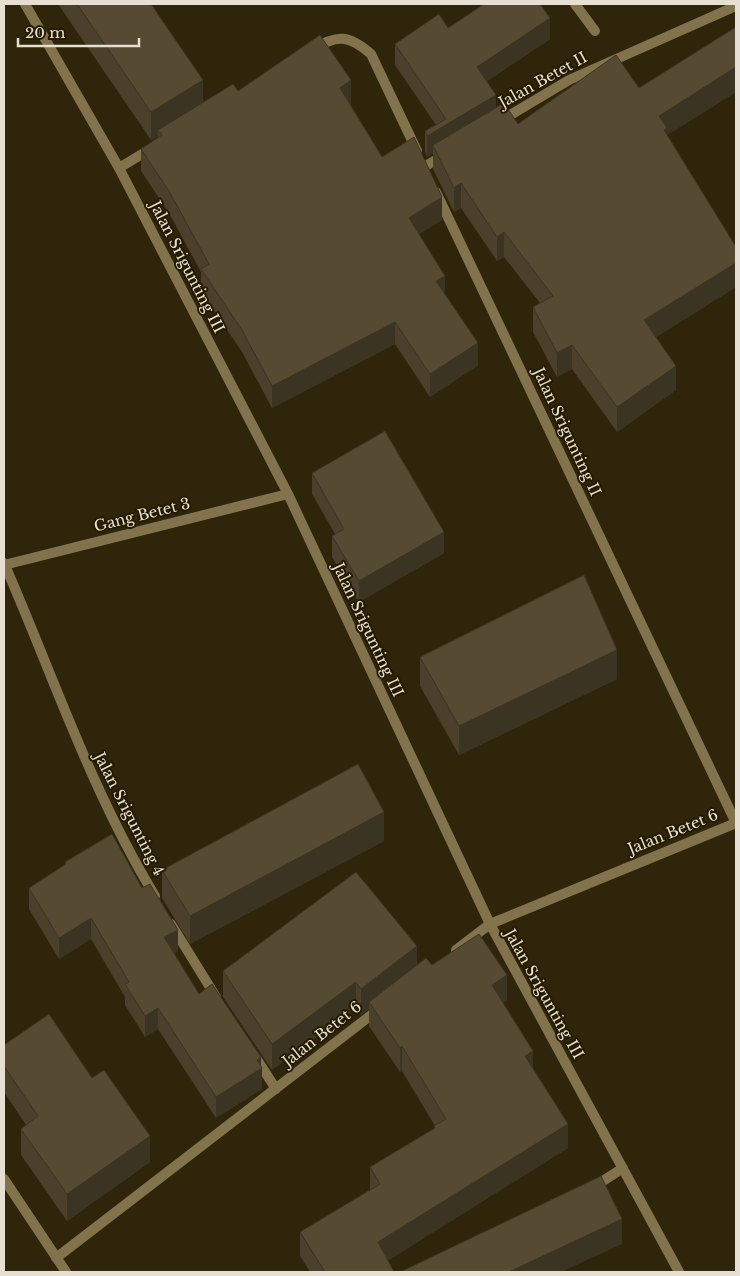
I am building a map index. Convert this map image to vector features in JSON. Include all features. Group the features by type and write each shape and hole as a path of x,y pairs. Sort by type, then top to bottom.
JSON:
{"street":[{"name":"Jalan Srigunting III","path":"25,4 119,168 288,494 490,924 679,1272"},
{"path":"576,4 594,31"},
{"name":"Jalan Betet II","path":"492,126 569,80 736,6"},
{"name":"Jalan Srigunting II","path":"306,53 328,39 343,38 358,43 371,54 736,823"},
{"path":"119,168 161,142"},
{"path":"428,176 450,151"},
{"name":"Gang Betet 3","path":"4,564 288,494"},
{"name":"Jalan Srigunting 4","path":"4,564 102,799 132,858 223,1007"},
{"name":"Jalan Betet 6","path":"450,955 490,924 736,823"},
{"name":"Jalan Betet 6","path":"56,1258 387,1004"},
{"path":"249,1048 276,1089"},
{"path":"584,1193 623,1168"},
{"path":"4,1179 66,1272"}],"building":[{"path":"77,4 151,4 203,80 151,112"},
{"path":"484,4 540,4 550,18 477,67 496,95 427,136 425,131 446,119 395,44 439,14 448,28"},
{"path":"736,27 736,67 659,116 667,128 664,130 736,247 736,263 644,320 676,366 617,407 572,345 557,353 533,307 553,296 504,232 497,237 461,183 454,188 433,145 504,103 518,124 616,55 639,88"},
{"path":"320,35 351,80 340,88 382,157 414,137 442,197 409,218 445,276 436,281 478,343 430,374 395,322 272,386 242,330 201,269 209,264 169,191 141,149 162,135 158,130 233,84 238,91"},
{"path":"385,431 444,532 359,581 332,536 344,529 312,473"},
{"path":"584,575 617,650 459,726 420,657"},
{"path":"358,764 384,812 190,916 162,870"},
{"path":"112,834 142,888 150,884 178,930 164,937 199,994 212,984 261,1057 257,1060 262,1068 216,1097 158,1008 145,1016 125,984 129,982 91,918 59,938 29,888 66,864 65,862"},
{"path":"356,872 417,946 361,989 356,982 272,1044 223,971"},
{"path":"479,934 507,975 492,985 533,1051 525,1056 568,1124 378,1242 394,1272 325,1272 300,1232 380,1184 370,1167 435,1128 434,1126 446,1119 402,1046 400,1048 369,1002 426,958 432,965"},
{"path":"49,1014 92,1078 104,1070 150,1136 67,1194 21,1129 38,1116 4,1066 4,1045"},
{"path":"601,1176 622,1219 509,1272 400,1272"}]}
